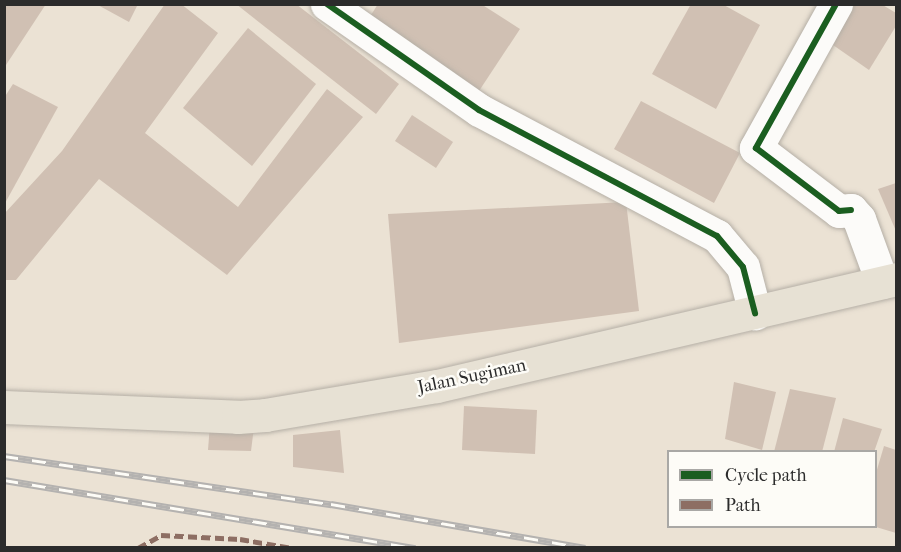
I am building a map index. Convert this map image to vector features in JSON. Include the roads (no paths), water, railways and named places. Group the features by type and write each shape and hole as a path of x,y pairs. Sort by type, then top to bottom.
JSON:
{"main road":[{"name":"Jalan Sugiman","path":"4,407 238,417 265,415 438,386 889,281"},
{"path":"4,389 41,408"}],"street":[{"path":"327,4 479,110 717,237 743,267 755,313"},
{"path":"836,4 756,148 839,211 854,214 889,281"}],"railway":[{"path":"4,456 331,504 585,548"},
{"path":"4,480 415,548"}]}
